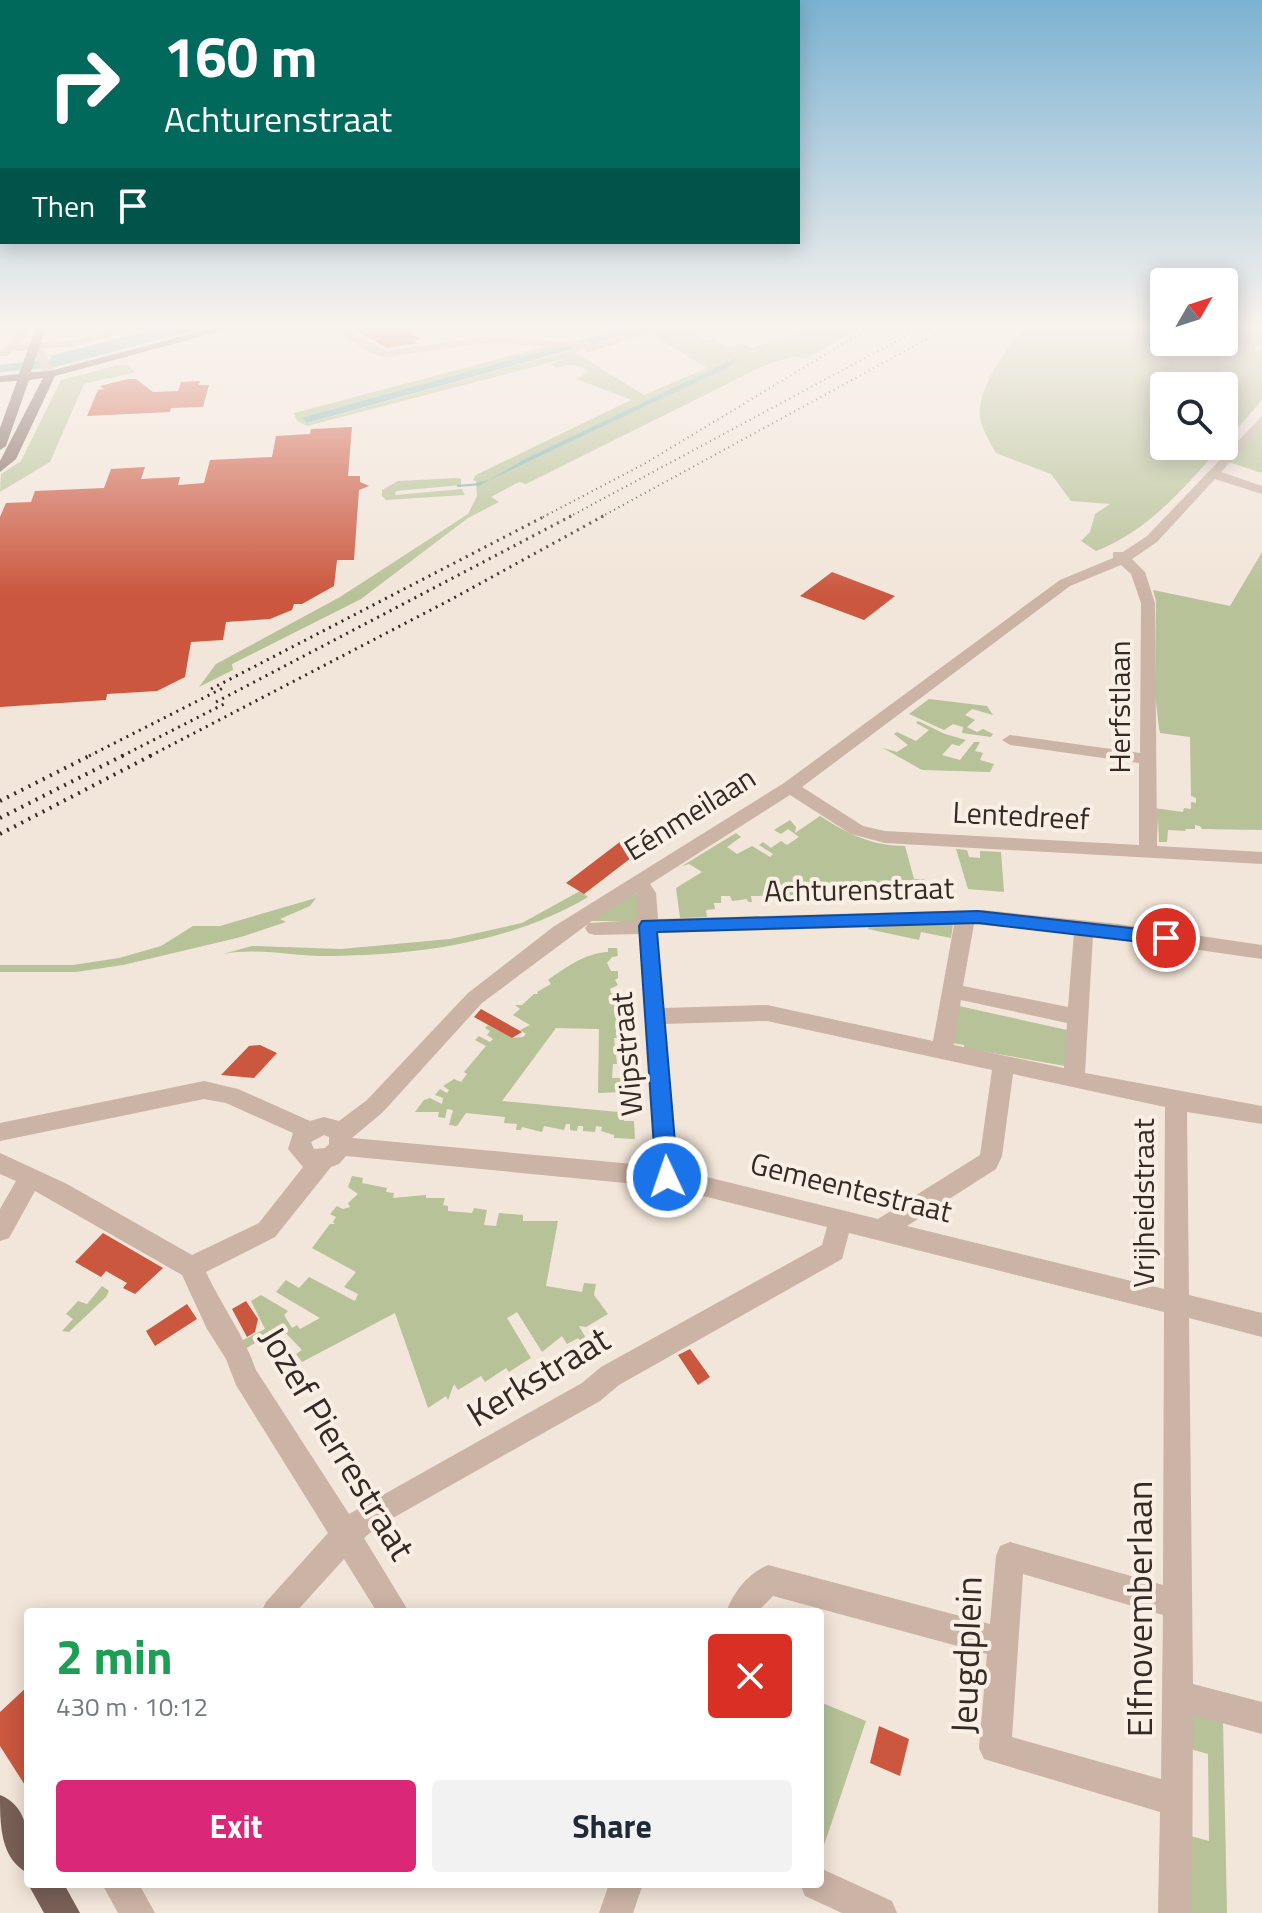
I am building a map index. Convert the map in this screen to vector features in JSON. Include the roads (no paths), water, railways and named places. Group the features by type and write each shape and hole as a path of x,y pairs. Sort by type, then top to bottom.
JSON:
{"main road":[{"path":"0,446 3,416"},
{"path":"0,468 10,459 30,416"},
{"path":"0,1811 24,1850"},
{"path":"47,1888 63,1913"}],"street":[{"path":"1125,560 1160,532 1262,420"},
{"path":"1213,474 1262,490"},
{"name":"Eénmeilaan","path":"191,1267 267,1230 334,1146 475,998 560,932 790,787 1065,583 1093,569 1125,560"},
{"name":"Herfstlaan","path":"1125,560 1148,603 1148,851"},
{"path":"1010,740 1148,759"},
{"name":"Lentedreef","path":"790,787 857,830 885,837 1262,858"},
{"name":"Wipstraat","path":"639,881 646,893 667,1177"},
{"path":"942,1050 965,917"},
{"name":"Achturenstraat","path":"648,926 965,917 1084,927 1262,952"},
{"path":"595,928 648,926"},
{"path":"1081,1081 1078,1011 1084,927"},
{"path":"953,985 1078,1011"},
{"path":"653,1016 767,1013 1176,1101 1262,1115"},
{"path":"882,1229 988,1162 1004,1064"},
{"path":"0,1132 204,1090 230,1095 305,1135 299,1149 303,1155 334,1146"},
{"name":"Vrijheidstraat","path":"1176,1101 1177,1305"},
{"path":"363,1118 363,1136 369,1147"},
{"name":"Gemeentestraat","path":"305,1135 331,1126 334,1146 667,1177 1262,1325"},
{"path":"0,1163 59,1191 191,1267"},
{"path":"0,1231 30,1178"},
{"name":"Kerkstraat","path":"280,1608 345,1536 367,1517 577,1400 610,1376 833,1251 841,1218"},
{"name":"Jozef Pierrestraat","path":"191,1267 213,1315 237,1353 245,1376 391,1608"},
{"name":"Elfnovemberlaan","path":"1175,1913 1177,1305"},
{"name":"Jeugdplein","path":"1176,1800 995,1748 1010,1556 1177,1604"},
{"path":"743,1608 768,1580 1003,1643"},
{"path":"1178,1695 1262,1718"},
{"path":"824,1887 880,1913"},
{"path":"122,1888 138,1913"},
{"path":"616,1913 625,1888"}],"water":[{"path":"307,416 331,416 307,423 301,418"},
{"path":"614,416 624,416 477,486 476,483 489,480"}],"waterway":[{"path":"458,486 481,484"}],"railway":[{"path":"543,517 644,464 723,416"},
{"path":"569,517 757,416"},
{"path":"601,517 785,416"},
{"path":"211,689 547,515"},
{"path":"216,702 573,515"},
{"path":"150,756 450,600 605,515"},
{"path":"89,756 225,687"},
{"path":"122,756 228,702"},
{"path":"0,801 93,754"},
{"path":"0,818 126,754"},
{"path":"0,834 154,754"}]}
